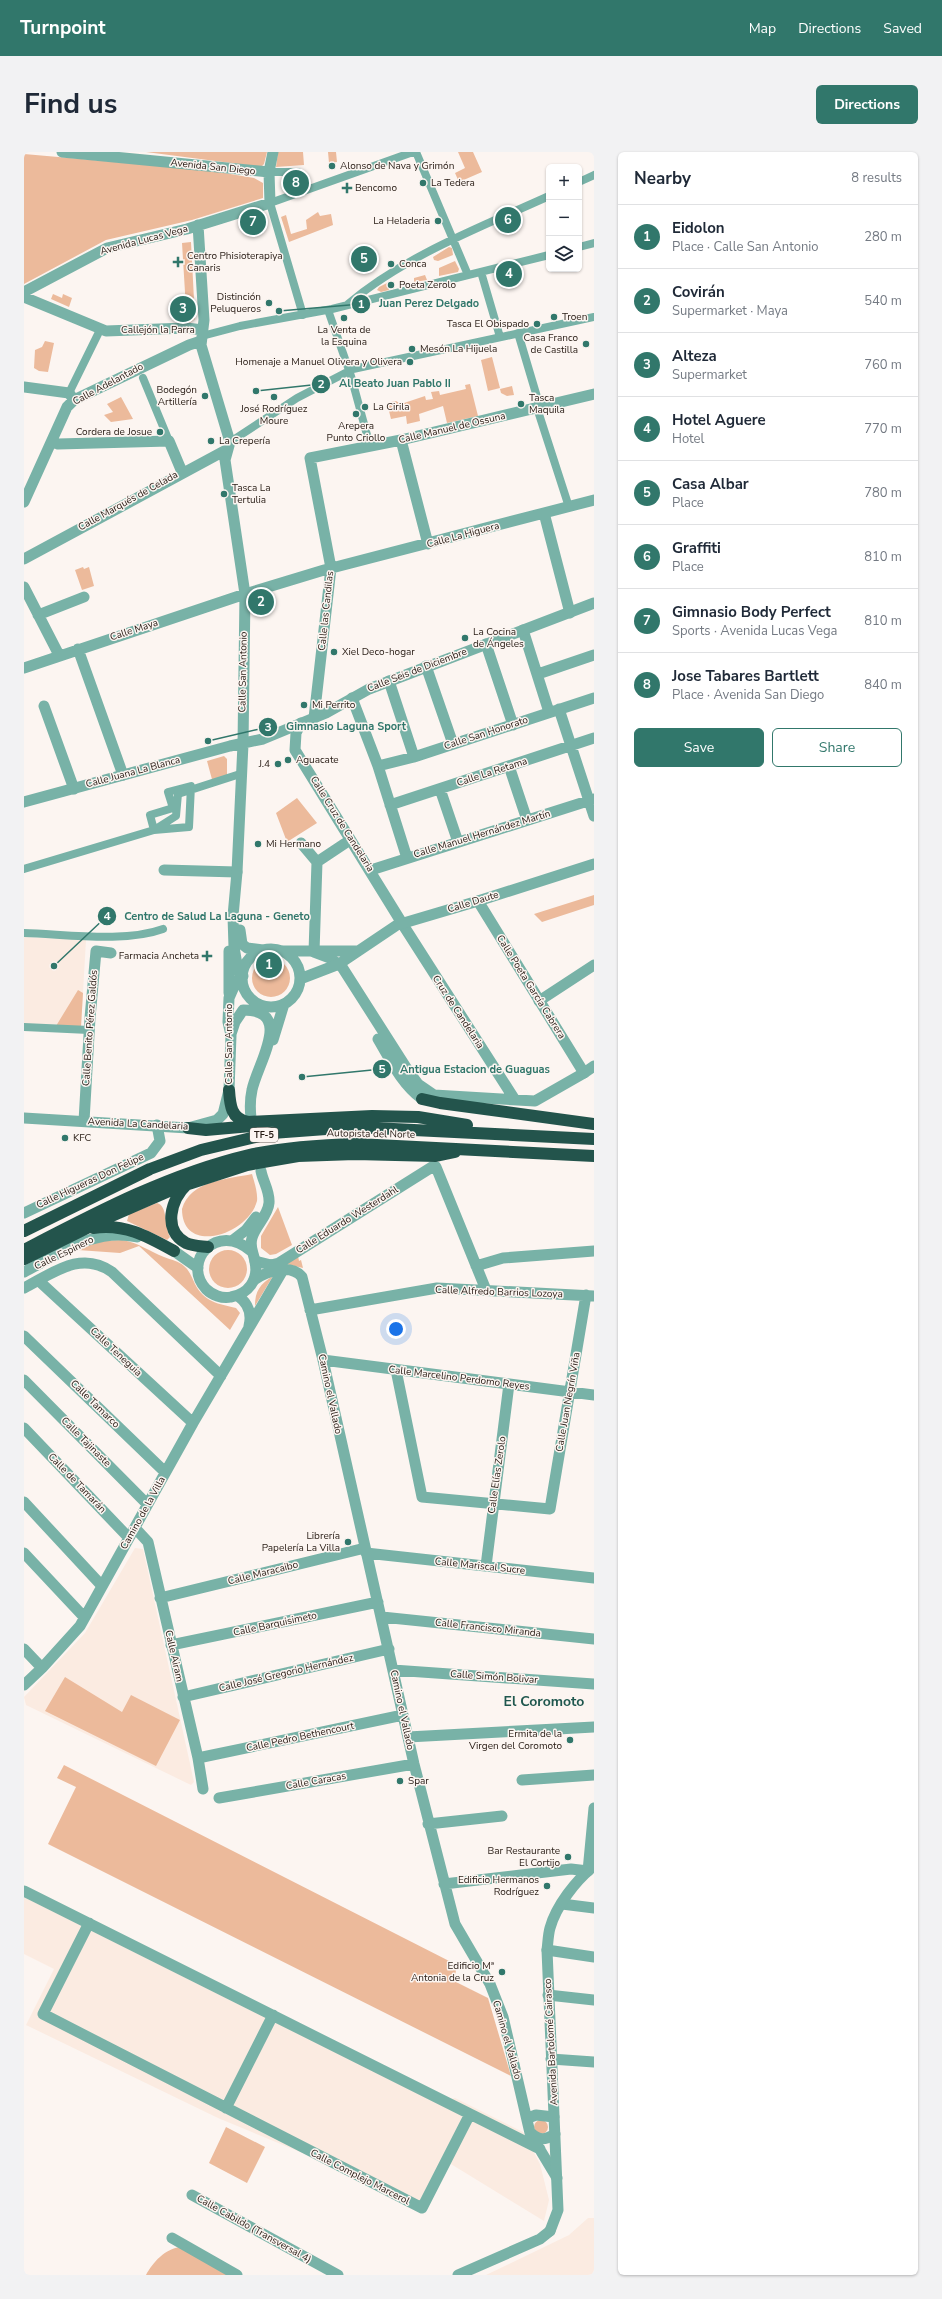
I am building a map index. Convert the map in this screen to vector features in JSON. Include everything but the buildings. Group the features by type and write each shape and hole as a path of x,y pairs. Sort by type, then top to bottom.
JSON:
{"highway":[{"path":"229,1090 232,1110 240,1121 274,1121 336,1116 408,1117 523,1134"},
{"path":"422,1098 440,1103 594,1124"},
{"path":"188,1128 206,1130 231,1128 274,1121"},
{"name":"Autopista del Norte","path":"24,1231 150,1169 201,1150 272,1133 353,1127 523,1134 594,1139"},
{"name":"Autopista del Norte","path":"24,1250 134,1194 167,1180 201,1168 249,1155 277,1150 338,1144 472,1148 594,1156"},
{"path":"24,1259 120,1212 188,1184 247,1165 298,1156 355,1154 436,1156 472,1148"},
{"path":"188,1184 176,1198 172,1210 172,1222 177,1234 185,1242 208,1247"},
{"path":"80,1232 93,1228 124,1227 145,1234 174,1251"}],"street":[{"name":"Avenida San Diego","path":"62,152 269,170"},
{"path":"273,152 269,170 270,204 303,314"},
{"path":"270,204 412,152 455,238 468,275"},
{"path":"269,170 298,172 300,193"},
{"path":"582,181 594,176"},
{"path":"202,337 240,326 303,314 329,314 345,306 360,294 419,256 455,238 546,197"},
{"name":"Avenida Lucas Vega","path":"24,292 107,248 198,225 270,204"},
{"name":"Calle San Antonio","path":"198,225 204,320 202,337 228,446 225,460 245,594 243,744 240,774 237,872 232,916 229,927 228,1022 231,1035 229,1090"},
{"path":"582,246 594,243"},
{"path":"345,306 546,256"},
{"path":"481,272 500,337"},
{"name":"Callejón la Parra","path":"24,297 106,331 186,328 202,337"},
{"path":"329,314 351,372 370,446"},
{"path":"228,446 297,398 351,372 500,337 594,317"},
{"path":"24,387 72,396 99,332"},
{"path":"518,333 538,407 569,507"},
{"name":"Calle Adelantado","path":"24,502 72,396 198,342 202,337"},
{"path":"143,378 182,472"},
{"name":"Calle Manuel de Ossuna","path":"310,458 401,440 594,394"},
{"path":"401,440 428,544"},
{"path":"52,442 58,444 169,441"},
{"name":"Calle Marqués de Celada","path":"24,559 228,446"},
{"name":"Calle las Candilas","path":"310,458 331,568 314,718"},
{"name":"Calle La Higuera","path":"245,594 331,568 594,500"},
{"path":"544,514 570,613"},
{"path":"24,588 59,655"},
{"name":"Calle Maya","path":"24,668 59,655 245,594"},
{"path":"38,615 84,597"},
{"name":"Calle Seis de Diciembre","path":"243,744 263,739 314,718 352,698 426,666 570,613 593,607"},
{"path":"523,630 538,674 571,746 592,800 594,816"},
{"path":"486,644 513,725"},
{"path":"78,649 123,775"},
{"path":"538,674 594,655"},
{"path":"426,666 453,744"},
{"path":"389,681 414,757"},
{"path":"352,698 378,766 407,858"},
{"name":"Calle San Honorato","path":"378,766 414,757 594,698"},
{"path":"44,706 74,789"},
{"name":"Calle Cruz de Candelaria","path":"301,723 296,733 295,750 350,840 371,870 402,923"},
{"name":"Calle La Retama","path":"390,805 594,738"},
{"name":"Calle Juana La Blanca","path":"24,802 243,744"},
{"path":"509,766 527,820"},
{"path":"154,830 176,816 178,794 240,774"},
{"path":"24,869 154,830 189,827 191,786 168,792 173,808 150,815 154,830"},
{"path":"440,789 458,842"},
{"name":"Calle Manuel Hernández Martín","path":"371,870 592,800"},
{"path":"317,862 350,840"},
{"path":"301,842 317,862 314,952"},
{"name":"Calle Daute","path":"300,979 339,964 402,923 594,864"},
{"path":"164,870 237,872"},
{"name":"Calle San Antonio","path":"237,872 240,886 240,941 247,948 263,950"},
{"name":"Calle Poeta García Cabrera","path":"478,900 584,1073"},
{"name":"Calle San Antonio","path":"229,998 236,982 243,976 238,971 234,947 232,916"},
{"name":"Cruz de Candelaria","path":"402,923 515,1100"},
{"path":"24,933 128,936 148,934 163,929"},
{"path":"250,1118 252,1090 267,1049 270,1029 268,1021 246,991 243,976 247,962 263,950 314,952 358,951"},
{"name":"Calle Benito Pérez Galdós","path":"84,1121 89,1030 96,951 111,953"},
{"path":"231,1035 235,1022 243,1010 258,1006 284,1004 294,996 300,979 298,969 294,960 282,951"},
{"path":"314,952 339,964 358,988 406,1070 425,1090 434,1095 535,1101 594,1066"},
{"path":"539,1001 593,966"},
{"path":"349,977 354,994 400,1078 411,1090 422,1098"},
{"path":"267,1049 275,1037 284,1004"},
{"path":"24,1027 89,1030"},
{"name":"Avenida La Candelaria","path":"24,1118 188,1128 217,1120 223,1114 229,1090"},
{"name":"Calle Higueras Don Felipe","path":"24,1213 151,1153 160,1141 157,1125"},
{"name":"Calle Eduardo Westerdahl","path":"253,1256 271,1265 280,1263 393,1191 432,1167 436,1167 476,1266"},
{"path":"233,1240 253,1222 263,1205 262,1175 269,1196 268,1208 252,1237 254,1280"},
{"name":"Calle Espinero","path":"24,1272 80,1242 94,1237 112,1234 128,1235 174,1251 198,1268"},
{"path":"253,1256 241,1243 233,1240 219,1241 208,1247 201,1256 198,1268 201,1282 212,1294 228,1298 238,1296 250,1287 254,1280 270,1271 283,1270"},
{"path":"486,1290 476,1266 504,1258 594,1251"},
{"path":"24,1288 71,1263 79,1262 102,1265 112,1272 221,1376"},
{"name":"Camino de la Villa","path":"24,1685 42,1668 80,1626 165,1472 283,1270"},
{"name":"Camino el Vallado","path":"283,1270 296,1272 302,1277 323,1360 428,1824 455,1924 490,1984 502,2017 528,2118 530,2133 557,2178"},
{"name":"Calle Teneguia","path":"39,1281 193,1423"},
{"name":"Calle Alfredo Barrios Lozoya","path":"310,1310 437,1288 590,1296"},
{"name":"Camino de la Villa","path":"238,1296 244,1300 250,1315 248,1330"},
{"name":"Calle Juan Negrín Viña","path":"492,1505 550,1509 570,1391 590,1296"},
{"name":"Calle Tamarco","path":"24,1336 165,1472"},
{"name":"Calle Marcelino Perdomo Reyes","path":"323,1360 594,1394"},
{"path":"396,1370 422,1497 492,1505"},
{"name":"Calle Tajinaste","path":"24,1380 148,1504"},
{"name":"Calle Elías Zerolo","path":"486,1566 492,1505 509,1384"},
{"name":"Calle de Tamarán","path":"24,1428 129,1538"},
{"path":"24,1502 102,1586"},
{"name":"Calle Airam","path":"135,1528 148,1542 198,1758 203,1789"},
{"name":"Calle Mariscal Sucre","path":"366,1550 486,1566 594,1578"},
{"name":"Calle Maracaibo","path":"160,1598 366,1550"},
{"path":"24,1553 84,1617"},
{"name":"Calle Barquisimeto","path":"171,1645 378,1602"},
{"name":"Calle Francisco Miranda","path":"382,1617 594,1639"},
{"path":"24,1649 42,1668"},
{"name":"Calle José Gregorio Hernández","path":"183,1697 389,1649"},
{"name":"Calle Simón Bolivar","path":"394,1670 594,1684"},
{"name":"Calle Pedro Bethencourt","path":"198,1758 403,1715"},
{"path":"408,1737 594,1727"},
{"name":"Calle Caracas","path":"219,1798 414,1764"},
{"path":"522,1780 594,1775"},
{"path":"444,1884 571,1869 591,1869 594,1808"},
{"path":"428,1824 502,1816"},
{"name":"Avenida Bartolomé Cairasco","path":"458,2275 540,2239 550,2231 558,2210 547,1950 550,1928 562,1904 591,1869"},
{"path":"24,1891 540,2149"},
{"path":"562,1904 594,1908"},
{"name":"Calle Complejo Marcerol","path":"89,1923 43,2014 422,2208 470,2114"},
{"path":"547,1950 594,1957"},
{"path":"548,1995 594,2000"},
{"path":"226,2108 273,2015"},
{"path":"551,2059 594,2062"},
{"path":"528,2118 536,2115 554,2118"},
{"path":"520,2138 530,2133 537,2138 542,2139 555,2134"},
{"name":"Calle Cabildo (Transversal 4)","path":"192,2195 338,2275"},
{"path":"172,2238 237,2275"}],"shaded area":[{"path":"146,152 267,152 264,164 261,167"},
{"path":"278,152 303,152 304,165 276,167"},
{"path":"328,152 336,152 337,162 329,163"},
{"path":"458,152 473,152 482,172 459,182 455,173 465,168"},
{"path":"24,154 207,170 254,178 263,183 263,198 192,220 106,240 24,284"},
{"path":"287,179 291,179 293,180 293,188 287,189 284,186 284,182"},
{"path":"318,212 320,216 331,214 333,225 289,242 281,217 286,215 291,234 307,229 306,220"},
{"path":"191,242 195,319 187,325 182,243"},
{"path":"449,247 452,248 453,255 438,261 434,260 433,257"},
{"path":"455,261 459,269 458,272 439,276 439,268"},
{"path":"425,275 427,280 414,282 414,278"},
{"path":"387,283 389,290 381,292 377,290 379,287"},
{"path":"53,294 62,298 63,294 72,298 69,307 51,299"},
{"path":"45,341 54,343 48,372 39,371 34,368 35,350 42,347"},
{"path":"492,357 500,388 488,391 481,360"},
{"path":"470,384 478,416 447,423 443,406 419,414 420,421 407,424 406,416 391,419 387,403 396,401 401,404 425,396 426,400 433,399 431,392 439,391 440,395 466,389 465,385"},
{"path":"512,386 514,395 507,396 501,393 500,389"},
{"path":"121,397 133,419 111,422 104,415 113,412 107,404"},
{"path":"83,567 84,569 89,567 94,586 82,590 75,570"},
{"path":"224,756 227,759 227,778 213,783 207,761"},
{"path":"297,798 317,823 287,842 276,813"},
{"path":"594,895 594,905 542,922 534,914"},
{"path":"24,937 86,940 81,1027 24,1024"},
{"path":"267,959 275,959 285,964 289,971 289,985 285,992 275,997 267,997 257,992 255,989 252,982 252,974 257,964 260,962"},
{"path":"78,990 83,993 81,1027 56,1026"},
{"path":"252,1174 257,1201 251,1213 241,1223 229,1231 216,1235 203,1236 192,1232 185,1224 182,1209 186,1199 193,1192 211,1182"},
{"path":"157,1203 163,1208 170,1237 167,1240 127,1221 129,1214"},
{"path":"278,1207 292,1245 276,1254 270,1255 261,1248 261,1236"},
{"path":"122,1240 139,1245 180,1263 188,1270 195,1284 203,1295 212,1301 236,1308 240,1313 230,1330 139,1246 120,1253 78,1250 100,1241"},
{"path":"224,1250 232,1250 242,1255 246,1262 246,1276 242,1283 232,1288 224,1288 214,1283 212,1280 209,1273 209,1265 214,1255 217,1253"},
{"path":"298,1256 299,1261 301,1260 303,1268 286,1264"},
{"path":"273,1276 255,1306 259,1288"},
{"path":"135,1548 143,1549 194,1782 191,1785 26,1705 24,1697 85,1633"},
{"path":"65,1677 122,1712 131,1695 180,1720 156,1766 45,1711"},
{"path":"64,1765 457,1965 454,1981 488,1998 511,2076 48,1844 76,1787 57,1778"},
{"path":"24,1891 438,2103 455,2098 523,2132 540,2164 549,2200 544,2221 446,2161 422,2208 317,2159 218,2118 26,2025 54,1969 24,1954"},
{"path":"541,2120 546,2122 548,2127 546,2132 541,2134 536,2132 534,2127 536,2122"},
{"path":"226,2127 265,2147 247,2183 209,2163"},
{"path":"588,2218 594,2218 594,2275 486,2275 569,2235"},
{"path":"180,2247 229,2275 146,2275 152,2265 164,2253"}],"place":[{"name":"Alonso de Nava y Grimón","path":"332,166"},
{"name":"Jose Tabares Bartlett","path":"296,183"},
{"name":"La Tedera","path":"423,183"},
{"name":"Bencomo","path":"347,188"},
{"name":"Graffiti","path":"508,220"},
{"name":"La Heladeria","path":"438,221"},
{"name":"Gimnasio Body Perfect","path":"253,222"},
{"name":"Casa Albar","path":"364,259"},
{"name":"Centro Phisioterapiya Canaris","path":"178,262"},
{"name":"Conca","path":"391,264"},
{"name":"Hotel Aguere","path":"509,274"},
{"name":"Poeta Zerolo","path":"391,285"},
{"name":"Distinción Peluqueros","path":"269,303"},
{"name":"Alteza","path":"183,309"},
{"name":"Juan Perez Delgado","path":"279,311"},
{"name":"Troen","path":"554,317"},
{"name":"La Venta de la Esquina","path":"344,318"},
{"name":"Tasca El Obispado","path":"537,324"},
{"name":"Casa Franco de Castilla","path":"586,344"},
{"name":"Mesón La Hijuela","path":"412,349"},
{"name":"Homenaje a Manuel Olivera y Olivera","path":"410,362"},
{"name":"Al Beato Juan Pablo II","path":"256,391"},
{"name":"Bodegón Artillería","path":"205,396"},
{"name":"José Rodríguez Moure","path":"274,397"},
{"name":"Tasca Maquila","path":"521,404"},
{"name":"La Cirila","path":"365,407"},
{"name":"Arepera Punto Criollo","path":"356,414"},
{"name":"Cordera de Josue","path":"160,432"},
{"name":"La Crepería","path":"211,441"},
{"name":"Tasca La Tertulia","path":"224,494"},
{"name":"Covirán","path":"261,602"},
{"name":"La Cocina de Ángeles","path":"465,638"},
{"name":"Xiel Deco-hogar","path":"334,652"},
{"name":"Mi Perrito","path":"304,705"},
{"name":"Gimnasio Laguna Sport","path":"208,741"},
{"name":"Aguacate","path":"288,760"},
{"name":"J.4","path":"278,764"},
{"name":"Mi Hermano","path":"258,844"},
{"name":"Farmacia Ancheta","path":"207,956"},
{"name":"Eidolon","path":"269,965"},
{"name":"Centro de Salud La Laguna - Geneto","path":"54,966"},
{"name":"Antigua Estacion de Guaguas","path":"302,1077"},
{"name":"KFC","path":"65,1138"},
{"name":"Librería Papelería La Villa","path":"348,1542"},
{"name":"Ermita de la Virgen del Coromoto","path":"570,1740"},
{"name":"Spar","path":"400,1781"},
{"name":"Bar Restaurante El Cortijo","path":"568,1857"},
{"name":"Edificio Hermanos Rodríguez","path":"547,1886"},
{"name":"Edificio Mª Antonia de la Cruz","path":"502,1972"}],"district":[{"name":"El Coromoto","path":"544,1701"}]}
